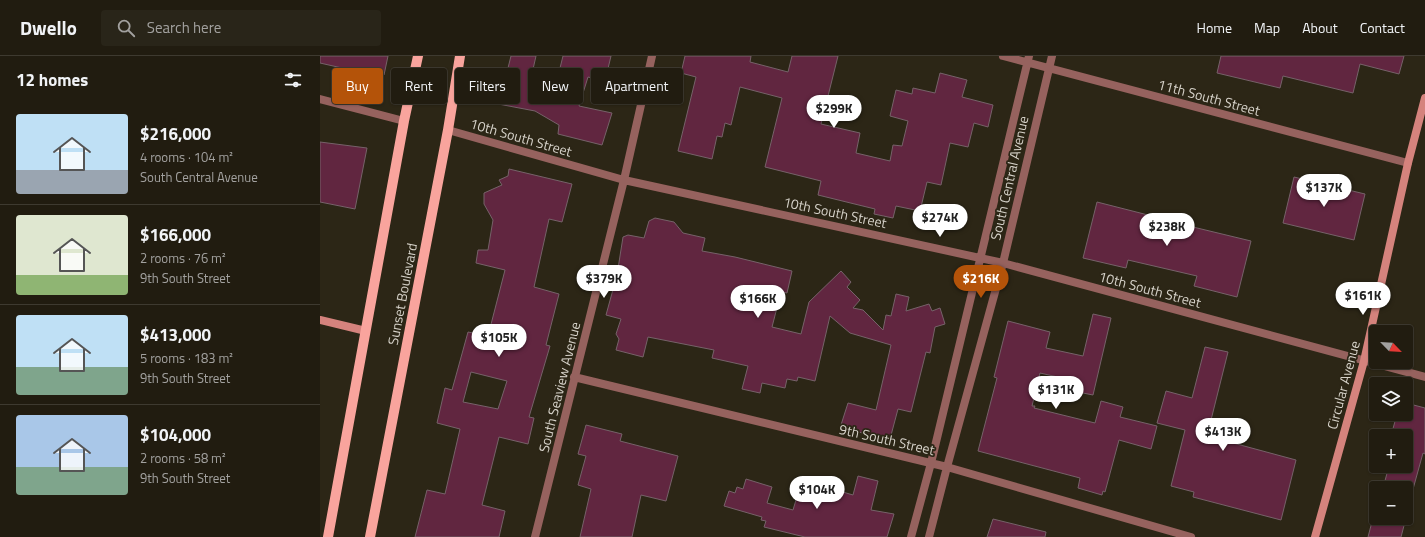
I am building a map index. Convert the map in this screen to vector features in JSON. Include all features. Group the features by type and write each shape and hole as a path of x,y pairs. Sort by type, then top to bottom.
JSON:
{"main road":[{"name":"Sunset Boulevard","path":"328,537 404,121 418,56"},
{"name":"Sunset Boulevard","path":"370,537 448,130 460,56"}],"street":[{"name":"South Seaview Avenue","path":"535,537 624,180 652,56"},
{"name":"11th South Street","path":"1003,56 1028,59 1048,68 1408,163"},
{"name":"South Central Avenue","path":"929,537 1003,263 1052,56"},
{"path":"911,537 931,463 1028,59"},
{"name":"Circular Avenue","path":"1315,537 1364,361 1408,163 1425,98"},
{"path":"320,99 404,121"},
{"name":"10th South Street","path":"448,130 624,180 981,257 1425,377"},
{"path":"320,320 366,331"},
{"name":"9th South Street","path":"574,377 947,467 1191,537"}],"building":[{"path":"320,56 388,56 384,75 383,68 342,68 320,63"},
{"path":"511,56 536,56 533,68 528,68 528,104 580,104 579,106 612,113 602,145 558,134 559,125 535,111 498,104 520,104 520,68 508,68"},
{"path":"563,56 611,56 608,68 591,68 591,78 588,77 583,93 583,68 560,68"},
{"path":"685,56 751,56 750,62 788,72 792,56 838,56 821,124 860,133 856,153 890,161 893,145 902,146 908,121 890,116 896,90 912,94 913,88 935,93 940,73 967,80 962,97 993,105 988,127 974,123 968,147 950,143 941,185 927,182 920,211 896,206 893,218 874,214 875,209 818,195 821,181 765,167 782,98 740,87 731,125 725,123 722,137 717,136 712,159 678,151 696,77 683,74 682,68"},
{"path":"1221,56 1404,56 1399,74 1360,64 1353,93 1283,76 1280,88 1217,73"},
{"path":"320,142 367,148 355,209 320,202"},
{"path":"509,169 572,184 562,222 549,219 534,287 559,294 546,345 550,346 529,417 534,418 528,444 499,437 482,505 505,511 499,537 415,537 427,490 445,494 460,429 437,423 445,388 452,390 468,332 488,336 505,270 476,263 478,250 488,250 493,220 484,204 484,193 502,185 499,180 508,176","holes":["471,372 507,381 498,409 463,402"]},
{"path":"1294,177 1365,194 1354,240 1283,223"},
{"path":"1097,202 1152,216 1152,214 1194,224 1193,227 1251,241 1237,297 1194,286 1197,276 1128,260 1126,268 1083,258"},
{"path":"655,218 674,222 683,233 705,238 702,251 735,257 792,271 787,293 781,292 772,327 801,334 809,302 841,271 851,282 847,287 860,300 853,308 863,310 883,330 886,315 891,316 896,294 909,297 906,311 929,304 932,311 940,308 945,324 935,327 930,353 926,352 911,412 898,409 890,439 840,428 848,403 876,410 891,345 850,333 830,316 815,381 798,377 797,381 787,379 785,388 762,383 760,393 742,389 748,366 712,358 714,350 648,337 643,357 616,350 619,339 616,334 621,319 606,315 617,275 623,237 628,235 644,238 649,221"},
{"path":"1093,314 1111,318 1093,395 1078,392 1080,382 1040,373 1032,406 1035,406 1034,408 1095,423 1101,401 1123,407 1120,417 1157,426 1151,449 1119,440 1105,492 1103,491 1102,495 1078,488 1080,478 978,451 997,378 994,377 1008,321 1050,332 1046,348 1083,356"},
{"path":"1205,347 1228,352 1207,436 1296,460 1281,520 1193,497 1194,492 1171,486 1185,430 1157,423 1166,391 1192,398"},
{"path":"1413,405 1425,408 1425,454 1423,453 1413,489 1413,481 1385,481 1387,473 1413,473 1413,429 1393,429 1395,421 1413,421"},
{"path":"586,425 622,434 620,441 678,456 666,501 641,495 632,537 580,537 591,489 578,485 586,456 578,454"},
{"path":"858,476 878,481 871,510 894,514 887,537 805,537 764,527 766,521 761,520 762,517 724,506 729,491 735,493 737,487 743,489 746,479 772,487 767,503 793,510 802,480 853,495"},
{"path":"993,519 1046,532 1045,537 987,537"},
{"path":"1371,525 1404,525 1401,537 1368,537"}]}
